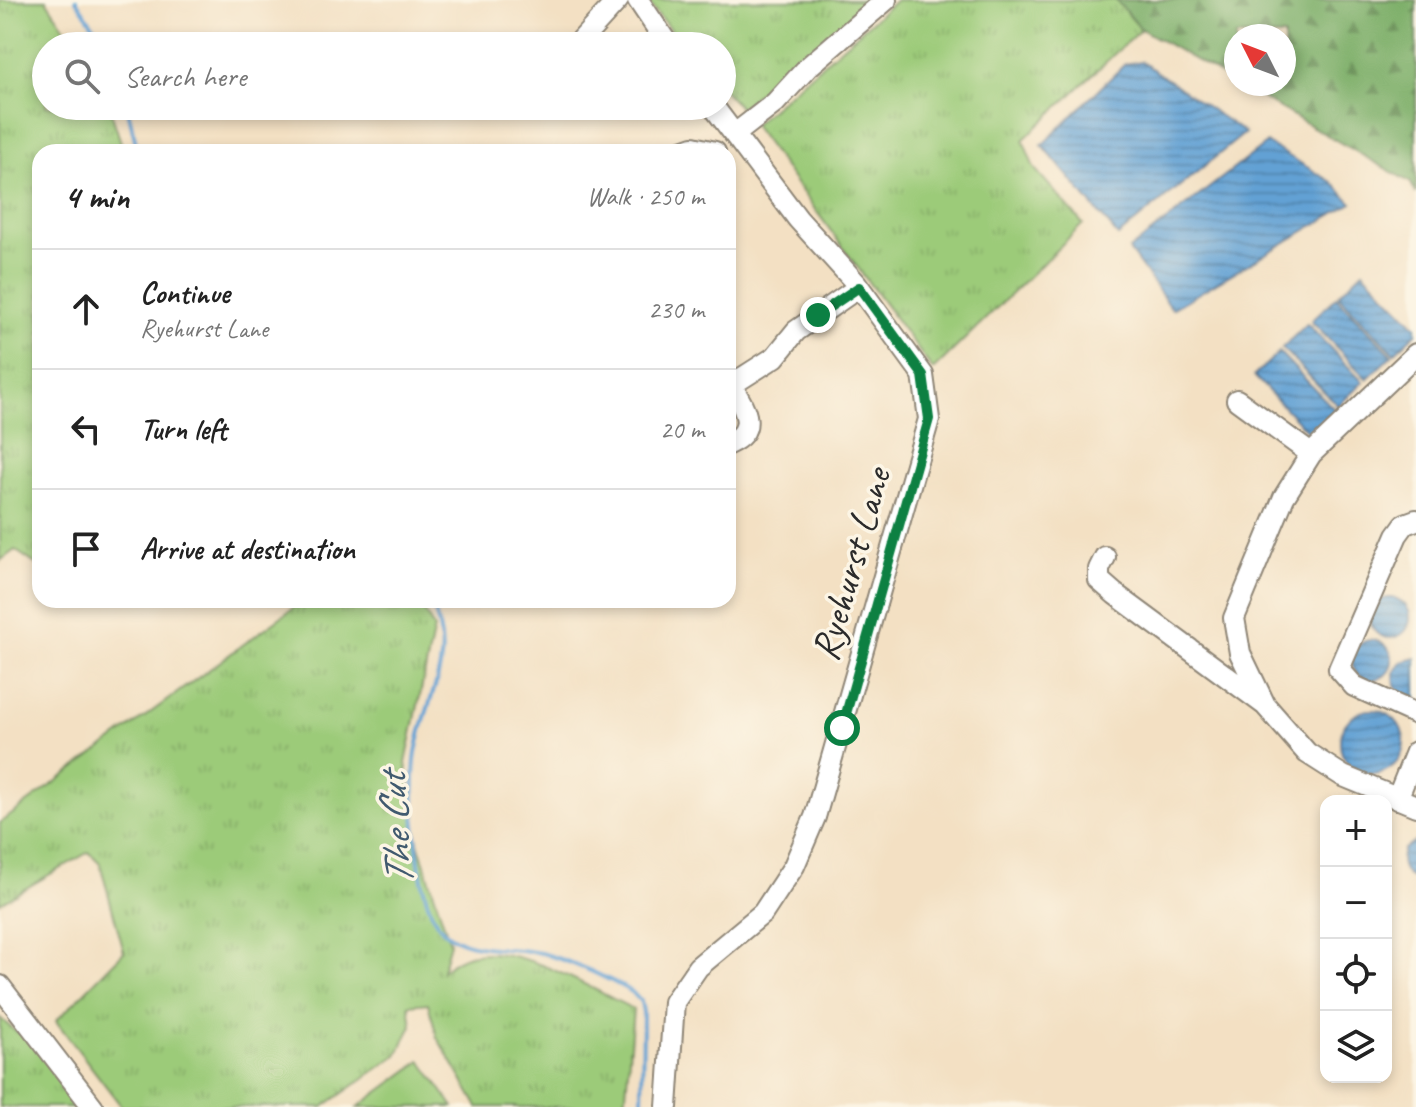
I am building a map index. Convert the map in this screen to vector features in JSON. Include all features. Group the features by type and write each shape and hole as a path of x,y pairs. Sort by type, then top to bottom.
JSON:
{"street":[{"path":"589,32 618,0"},
{"path":"638,0 660,32"},
{"path":"736,146 808,67 886,0"},
{"name":"Ryehurst Lane","path":"721,120 735,144"},
{"name":"Ryehurst Lane","path":"667,1107 674,1002 698,967 763,913 794,866 815,817 929,419 923,375 859,287 736,146"},
{"path":"736,382 775,357 796,331 859,287"},
{"path":"1265,705 1240,653 1234,618 1284,497 1311,454 1416,354"},
{"path":"736,396 748,414 749,424 736,439"},
{"path":"1237,400 1311,454"},
{"path":"1416,520 1405,524 1397,535 1339,669 1354,686 1416,714"},
{"path":"1105,557 1099,569 1099,580 1265,705 1307,753 1343,776 1406,802 1416,752"},
{"path":"0,986 93,1107"}],"green space":[{"path":"0,0 46,0 68,32 32,32 32,120 114,120 121,144 32,144 32,562 15,550 0,561"},
{"path":"646,0 872,0 740,108 736,104 736,32 672,32"},
{"path":"896,0 1116,0 1141,29 1023,140 1034,168 1083,224 933,370 753,125"},
{"path":"1116,0 1416,0 1416,194 1411,183 1258,96 1296,96 1296,24 1224,24 1224,76 1141,29"},
{"path":"293,608 422,608 434,628 406,763 418,843 450,943 442,971 457,960 477,954 499,954 571,977 633,1009 625,1107 478,1107 437,1037 428,1003 409,1005 412,1026 397,1055 323,1107 122,1107 56,1021 124,952 100,863 89,852 0,903 0,823"},
{"path":"0,1018 15,1031 34,1038 86,1107 0,1107"},
{"path":"421,1061 454,1107 358,1107"}],"water":[{"path":"1141,61 1245,133 1118,236 1042,145 1125,64"},
{"path":"1267,143 1332,182 1352,203 1172,309 1129,250"},
{"path":"1363,271 1416,326 1416,333 1394,353 1338,295"},
{"path":"1336,297 1392,355 1367,379 1311,321"},
{"path":"1307,324 1363,382 1338,406 1282,348"},
{"path":"1279,352 1335,410 1310,434 1254,376"},
{"path":"1390,598 1404,604 1410,618 1404,632 1390,638 1376,632 1370,618 1376,604"},
{"path":"1372,640 1386,646 1392,660 1386,674 1372,680 1358,674 1352,660 1358,646"},
{"path":"1416,658 1416,698 1404,696 1395,686 1394,673 1401,662"},
{"path":"1372,710 1390,716 1398,724 1404,742 1398,760 1390,768 1372,774 1354,768 1346,760 1340,742 1346,724 1354,716"},
{"path":"1416,841 1416,880 1404,871 1401,859 1404,849"}],"waterway":[{"name":"The Cut","path":"76,0 98,32"},
{"name":"The Cut","path":"130,120 136,144"},
{"name":"The Cut","path":"433,608 438,622 441,660 421,731 414,770 417,846 426,897 443,930 454,938 480,946 548,955 591,971 632,992 641,1002 643,1012 642,1107"}],"route":[{"path":"818,315 859,287 923,375 929,419 842,728"}]}
